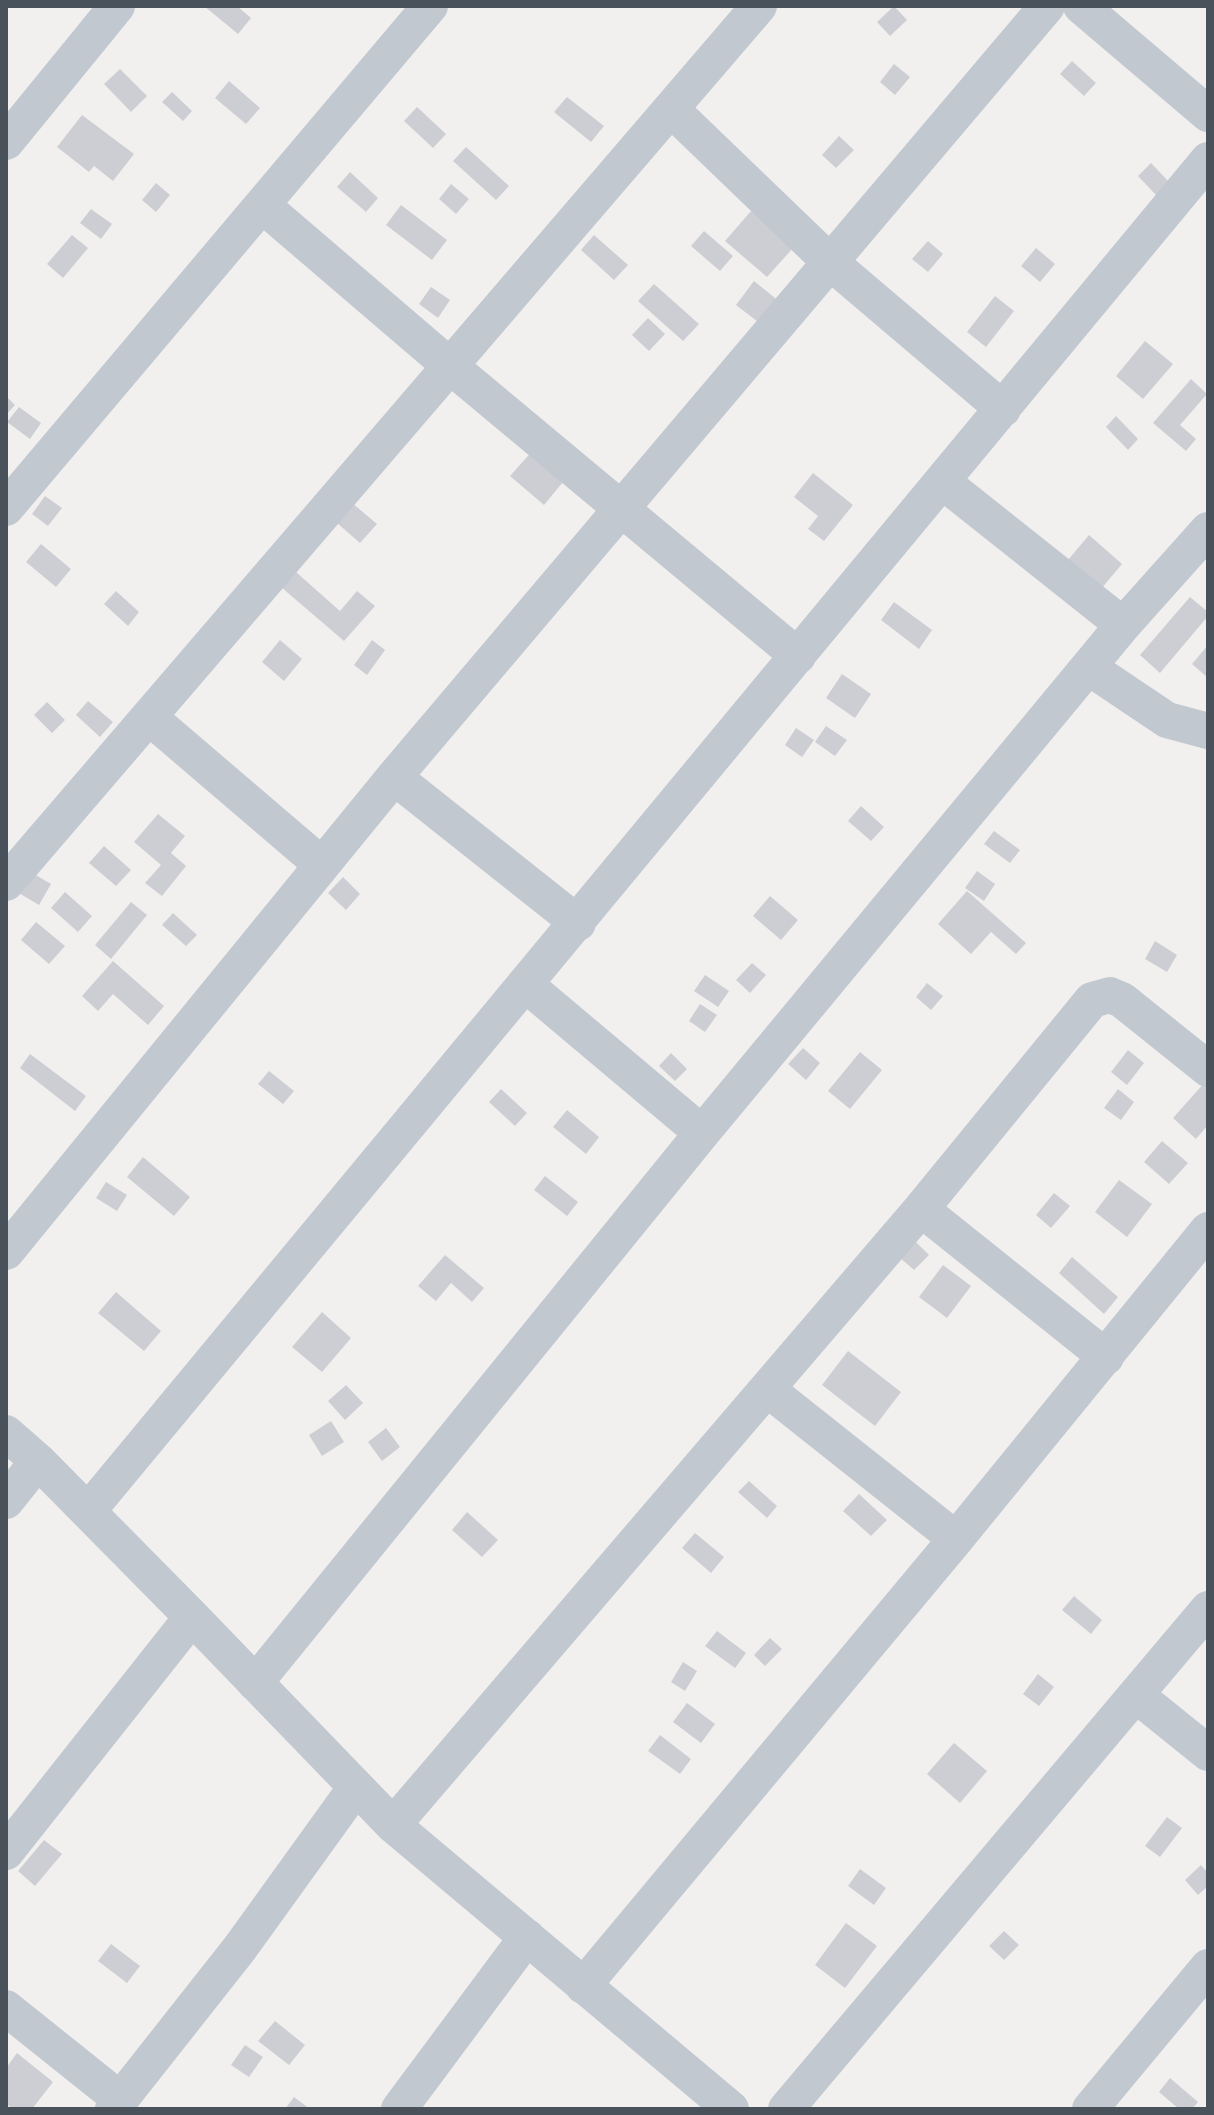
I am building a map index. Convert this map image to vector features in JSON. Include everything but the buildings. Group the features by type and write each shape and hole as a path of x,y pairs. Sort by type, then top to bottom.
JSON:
{"street":[{"path":"6,142 117,6"},
{"path":"6,508 430,6"},
{"path":"6,883 759,6"},
{"path":"6,1252 394,777 1047,6"},
{"path":"1081,6 1208,114"},
{"path":"671,109 830,262 1003,409"},
{"path":"88,1511 1208,160"},
{"path":"262,205 798,656"},
{"path":"943,482 1123,625"},
{"path":"255,1683 702,1133 1123,625 1208,530"},
{"path":"1088,667 1167,720 1208,731"},
{"path":"149,717 322,865"},
{"path":"394,777 578,923"},
{"path":"525,984 702,1133"},
{"path":"393,1825 921,1209 1092,1000 1110,995 1122,1000 1208,1069"},
{"path":"921,1209 1106,1357"},
{"path":"583,1986 956,1539 1208,1230"},
{"path":"767,1389 956,1539"},
{"path":"6,1433 88,1511 393,1825 527,1937 710,2102"},
{"path":"6,1501 38,1461"},
{"path":"786,2109 1208,1609"},
{"path":"6,1852 192,1617"},
{"path":"1136,1695 1208,1753"},
{"path":"6,2008 117,2104 240,1948 356,1787"},
{"path":"399,2109 527,1937"},
{"path":"1090,2109 1208,1967"}]}
